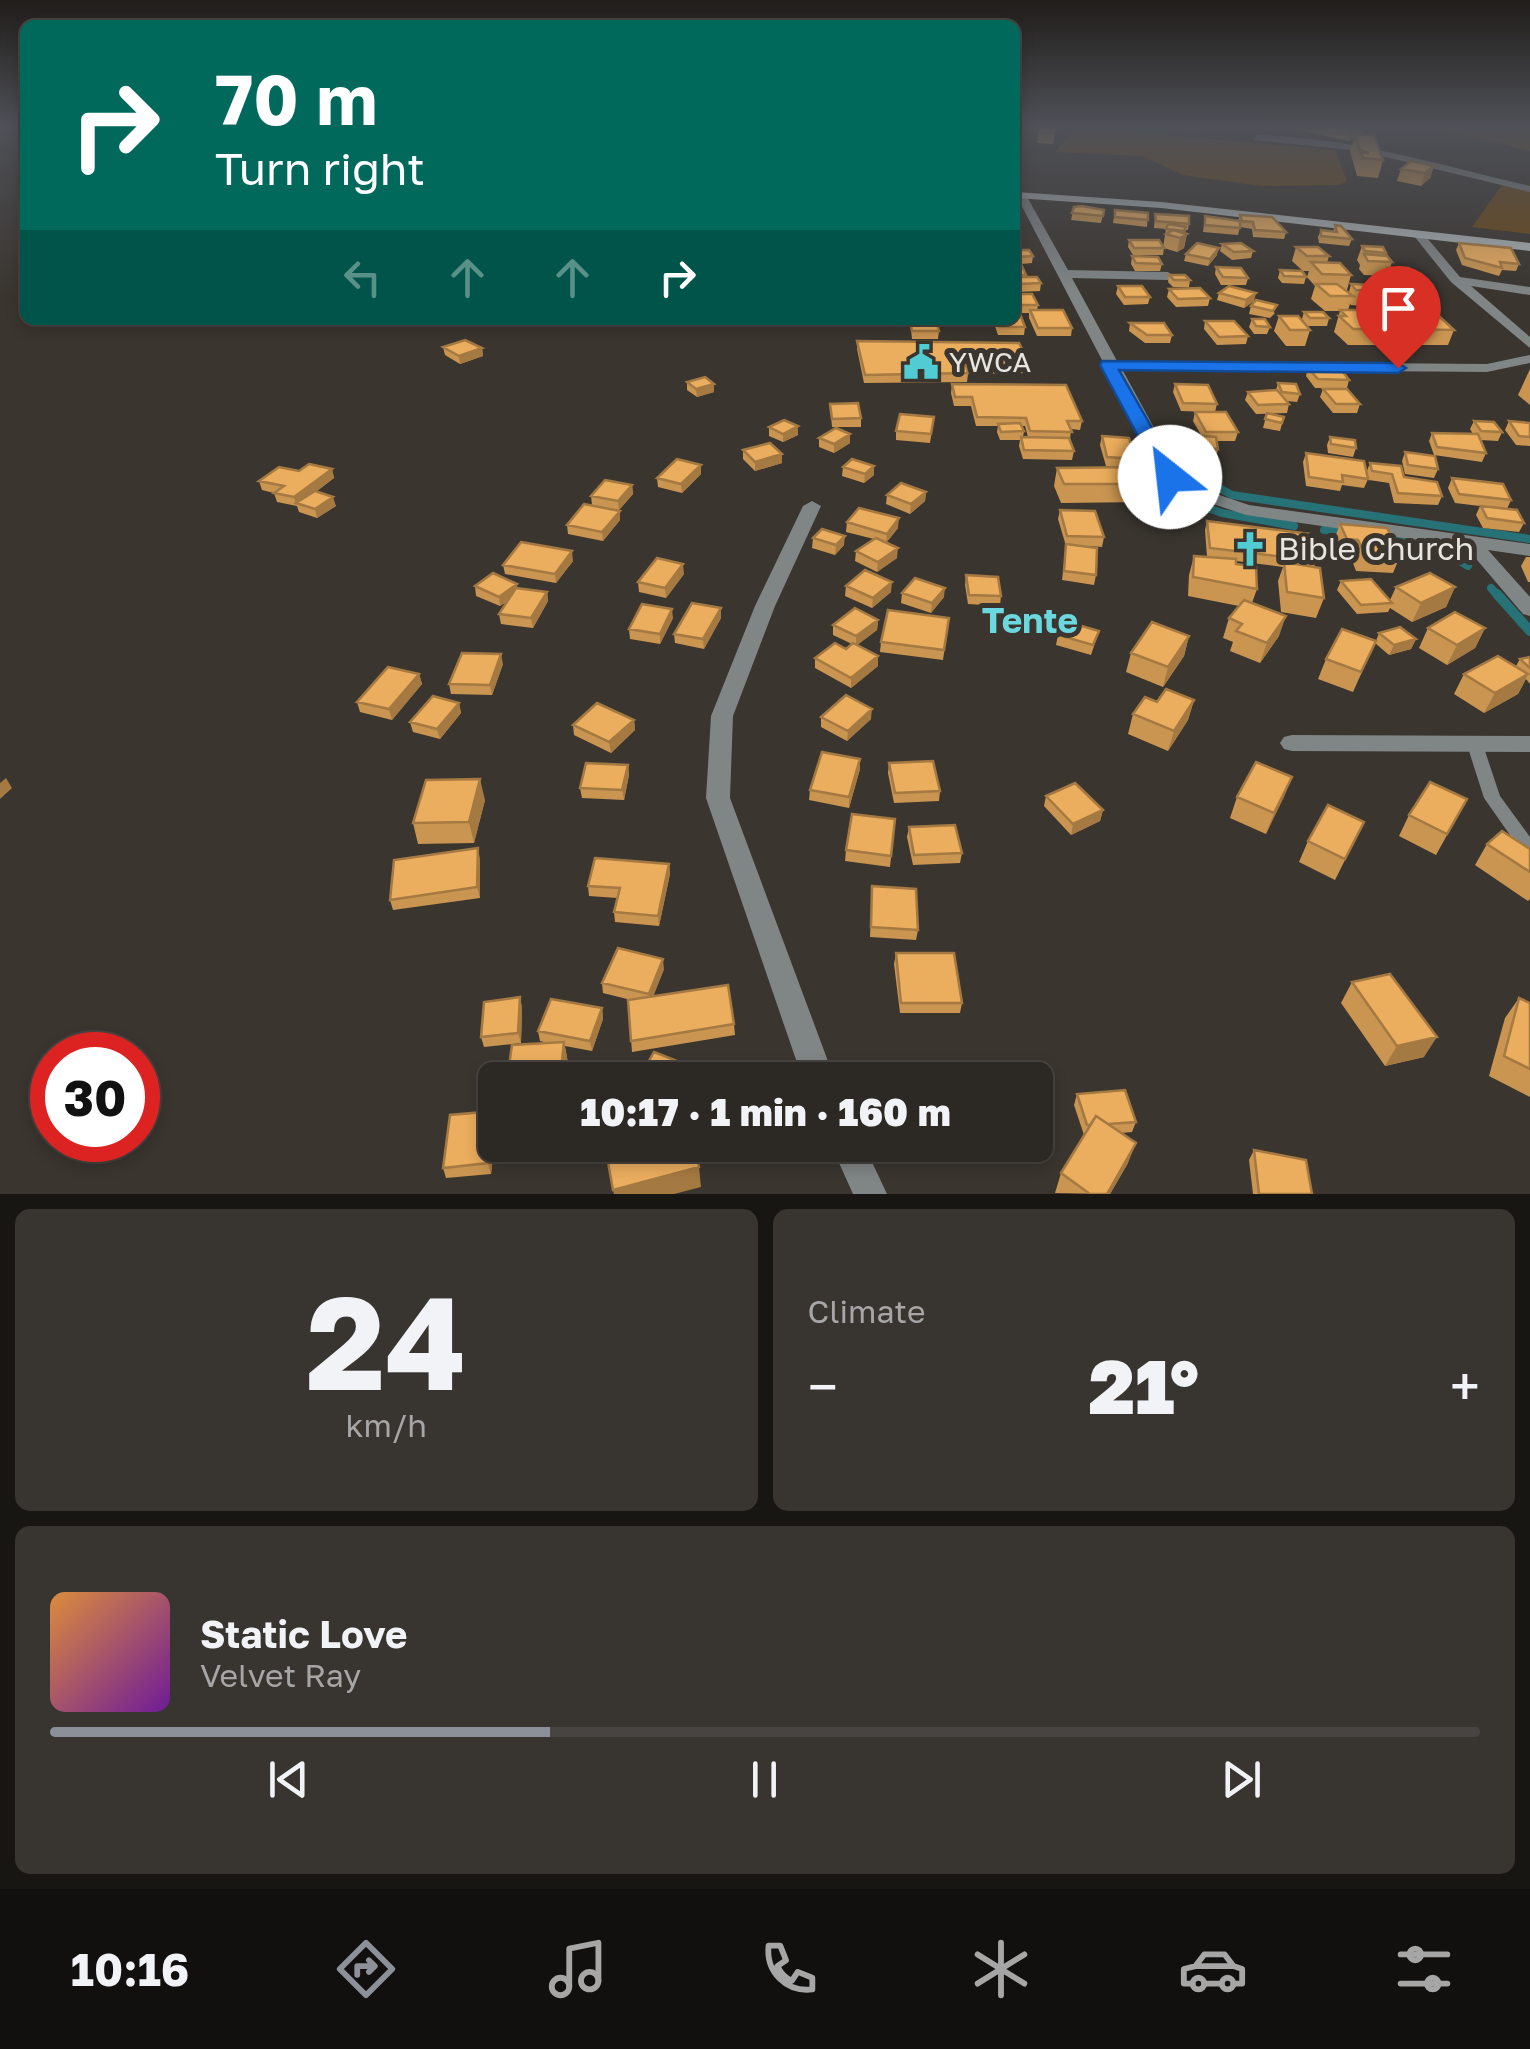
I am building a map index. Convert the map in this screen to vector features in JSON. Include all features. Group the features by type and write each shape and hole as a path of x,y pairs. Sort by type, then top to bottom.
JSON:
{"main road":[{"path":"1020,195 1530,247"}],"street":[{"path":"1497,183 1530,189"},
{"path":"1020,198 1066,274 1108,365 1177,486 1246,510 1530,550"},
{"path":"1418,234 1455,279 1530,344"},
{"path":"1066,274 1168,276"},
{"path":"1455,279 1530,291"},
{"path":"1108,365 1487,368 1530,359"},
{"path":"812,506 722,716 718,798 813,1062"},
{"path":"1474,544 1530,610"},
{"path":"1292,743 1530,744"},
{"path":"855,1162 870,1194"}],"lane":[{"path":"1475,744 1492,798 1530,850"}],"shaded area":[{"path":"1238,183 1344,183 1340,185"},
{"path":"1502,185 1530,191 1530,234 1472,227"}],"building":[{"path":"1074,207 1104,210 1103,216 1072,213"},
{"path":"1115,210 1148,213 1148,220 1115,217"},
{"path":"1155,214 1189,216 1189,224 1156,221"},
{"path":"1240,215 1272,217 1286,232 1255,230 1253,222 1242,221"},
{"path":"1205,216 1240,221 1240,228 1205,225"},
{"path":"1168,224 1186,227 1184,231 1166,229"},
{"path":"1335,225 1341,226 1352,239 1321,236 1321,230 1337,232"},
{"path":"1173,230 1187,234 1180,238 1166,234"},
{"path":"1129,240 1159,240 1164,248 1134,248"},
{"path":"1197,243 1219,248 1210,259 1186,254"},
{"path":"1241,243 1253,251 1234,252 1222,244"},
{"path":"1459,243 1511,248 1519,264 1500,262 1502,268 1465,258"},
{"path":"1362,246 1383,247 1386,253 1365,251"},
{"path":"1296,247 1318,247 1329,256 1307,256"},
{"path":"1020,250 1029,250 1033,256 1020,257"},
{"path":"1364,254 1387,256 1392,262 1368,261"},
{"path":"1132,256 1158,257 1162,264 1136,263"},
{"path":"1311,262 1340,263 1351,275 1322,274"},
{"path":"1216,267 1241,268 1248,278 1223,277"},
{"path":"1389,268 1409,268 1421,279 1400,278"},
{"path":"1280,270 1302,271 1306,277 1284,276"},
{"path":"1169,275 1185,275 1190,280 1174,280"},
{"path":"1020,277 1037,277 1041,283 1020,284"},
{"path":"1404,282 1420,283 1428,291 1412,290"},
{"path":"1316,284 1337,284 1353,296 1330,296"},
{"path":"1351,284 1373,285 1377,291 1356,290"},
{"path":"1118,286 1142,286 1150,297 1125,297"},
{"path":"1229,286 1256,293 1246,300 1219,293"},
{"path":"1200,288 1210,298 1178,299 1169,289"},
{"path":"1020,294 1032,294 1038,305 1020,305"},
{"path":"1256,300 1277,305 1273,311 1251,306"},
{"path":"1030,310 1063,310 1072,328 1038,328"},
{"path":"1340,310 1367,310 1388,329 1353,329 1339,316 1346,316"},
{"path":"1304,312 1323,312 1329,318 1310,318"},
{"path":"1020,314 1025,327 999,327 1020,325"},
{"path":"1279,316 1298,316 1310,330 1290,330"},
{"path":"1390,316 1440,317 1454,330 1403,329"},
{"path":"1252,319 1265,319 1270,327 1256,326"},
{"path":"1205,321 1234,321 1248,336 1219,337"},
{"path":"1130,323 1164,323 1172,335 1147,335"},
{"path":"911,325 937,325 939,331 912,331"},
{"path":"465,340 482,348 459,356 443,347"},
{"path":"857,341 1019,343 1030,365 966,366 968,373 865,375"},
{"path":"1308,368 1340,368 1349,380 1318,379"},
{"path":"705,377 714,384 696,389 687,382"},
{"path":"1278,383 1296,384 1300,394 1282,392"},
{"path":"952,384 1066,385 1082,421 1067,421 1072,432 1030,431 1026,418 977,417 972,397 955,397"},
{"path":"1175,384 1208,385 1217,404 1183,403"},
{"path":"1323,389 1347,389 1360,404 1336,404"},
{"path":"1277,390 1289,404 1258,405 1248,392"},
{"path":"858,403 861,418 832,419 830,404"},
{"path":"1195,412 1226,412 1238,432 1206,432"},
{"path":"1267,413 1284,417 1282,423 1265,419"},
{"path":"900,414 934,417 931,434 896,431"},
{"path":"784,420 798,426 783,434 769,427"},
{"path":"1474,421 1494,422 1502,432 1481,431"},
{"path":"1509,421 1530,423 1530,437 1519,436"},
{"path":"1020,423 1024,431 1001,432 998,424"},
{"path":"836,428 850,434 834,444 819,438"},
{"path":"1432,433 1478,434 1486,453 1437,447"},
{"path":"1181,434 1216,437 1218,449 1184,446"},
{"path":"1102,436 1129,438 1136,459 1107,457"},
{"path":"1021,437 1069,438 1074,451 1024,450"},
{"path":"1330,437 1355,440 1356,448 1331,444"},
{"path":"770,443 782,454 755,462 743,450"},
{"path":"1405,452 1435,456 1438,469 1408,465"},
{"path":"1306,453 1364,461 1368,479 1342,475 1343,482 1309,477"},
{"path":"677,459 701,465 681,484 657,478"},
{"path":"852,459 874,466 865,474 843,467"},
{"path":"1370,463 1401,466 1404,477 1437,482 1442,496 1398,493 1392,474 1372,471"},
{"path":"309,464 332,469 294,497 274,493 284,486 259,481 279,467 299,471"},
{"path":"1138,467 1148,484 1064,484 1057,468"},
{"path":"1452,478 1503,484 1511,500 1459,494"},
{"path":"605,480 632,485 618,501 591,496"},
{"path":"901,483 926,492 911,504 887,495"},
{"path":"315,491 333,497 315,509 296,503"},
{"path":"584,504 620,511 602,532 567,525"},
{"path":"1481,506 1517,510 1524,523 1487,518"},
{"path":"859,508 899,518 887,534 847,522"},
{"path":"1060,510 1095,511 1104,537 1067,536"},
{"path":"1207,521 1310,534 1316,561 1210,548"},
{"path":"1340,524 1387,528 1401,554 1364,552 1358,540 1347,539"},
{"path":"822,529 845,536 836,545 813,538"},
{"path":"876,538 898,548 878,562 856,551"},
{"path":"521,542 572,551 555,574 503,565"},
{"path":"1066,544 1097,548 1096,575 1064,571"},
{"path":"1194,556 1236,559 1236,564 1256,567 1257,589 1193,577"},
{"path":"657,558 683,564 665,588 638,582"},
{"path":"1284,562 1320,568 1324,598 1287,592"},
{"path":"865,570 892,582 873,598 846,586"},
{"path":"493,573 517,584 499,597 475,586"},
{"path":"1430,573 1455,587 1421,603 1396,587"},
{"path":"966,575 998,577 1001,596 969,595"},
{"path":"915,578 945,588 932,603 902,593"},
{"path":"1371,579 1392,603 1361,605 1341,581"},
{"path":"516,588 547,592 531,618 499,614"},
{"path":"1244,600 1286,616 1267,643 1236,631 1242,624 1229,618"},
{"path":"692,603 721,608 703,639 674,634"},
{"path":"642,604 672,609 660,634 629,629"},
{"path":"855,608 878,620 856,636 833,625"},
{"path":"888,610 949,618 944,650 881,642"},
{"path":"1455,612 1485,628 1457,645 1428,628"},
{"path":"1065,621 1099,631 1093,645 1058,635"},
{"path":"1152,622 1189,636 1168,667 1131,653"},
{"path":"1400,627 1416,639 1394,645 1379,633"},
{"path":"1342,629 1376,641 1361,672 1326,659"},
{"path":"835,643 846,649 853,643 878,656 851,678 815,658"},
{"path":"462,653 501,654 490,685 449,684"},
{"path":"1498,656 1528,674 1495,693 1464,674"},
{"path":"388,667 419,674 389,709 357,702"},
{"path":"1166,689 1194,700 1174,731 1133,714 1145,697 1157,702"},
{"path":"846,695 872,709 848,731 821,717"},
{"path":"433,696 459,703 437,729 410,722"},
{"path":"597,703 634,720 609,742 573,725"},
{"path":"822,752 860,759 849,797 810,790"},
{"path":"933,761 940,791 895,793 889,763"},
{"path":"1256,762 1292,777 1274,813 1237,797"},
{"path":"586,763 628,765 622,790 580,788"},
{"path":"480,779 469,822 413,823 426,780"},
{"path":"1430,782 1467,799 1447,834 1409,815"},
{"path":"1075,783 1103,810 1073,824 1046,796"},
{"path":"1328,805 1364,822 1345,859 1308,841"},
{"path":"852,814 895,819 891,856 846,850"},
{"path":"955,825 962,853 914,855 909,827"},
{"path":"1502,831 1530,849 1530,872 1487,844"},
{"path":"478,848 477,887 390,900 394,860"},
{"path":"595,858 669,864 658,916 614,912 620,888 588,886"},
{"path":"872,886 916,889 918,930 871,927"},
{"path":"618,948 663,959 649,994 602,983"},
{"path":"896,953 954,953 962,1003 901,1003"},
{"path":"1390,974 1437,1037 1397,1046 1352,982"},
{"path":"728,985 734,1024 631,1041 628,1000"},
{"path":"520,997 518,1033 481,1037 484,1002"},
{"path":"1519,998 1530,1003 1530,1069 1504,1056"},
{"path":"551,999 602,1008 590,1041 538,1031"},
{"path":"564,1042 562,1062 510,1062 512,1045"},
{"path":"654,1052 679,1062 648,1062"},
{"path":"1125,1090 1136,1122 1108,1124 1096,1116 1087,1125 1077,1094"},
{"path":"478,1113 478,1162 488,1163 443,1168 450,1115"},
{"path":"1096,1116 1136,1143 1107,1194 1090,1194 1061,1173"},
{"path":"1254,1150 1306,1160 1312,1194 1259,1194"},
{"path":"608,1162 698,1162 699,1167 613,1190"}],"waterway":[{"path":"1197,476 1232,495 1530,539"},
{"path":"1186,500 1222,513 1294,526"},
{"path":"1324,530 1346,532"},
{"path":"1381,536 1442,550 1468,566"},
{"path":"1491,588 1499,597"},
{"path":"1497,594 1530,631"}],"place":[{"name":"YWCA","path":"921,362"},
{"name":"Bible Church","path":"1250,549"}],"district":[{"name":"Tente","path":"1030,621"}],"route":[{"path":"1170,477 1108,365 1398,368"}]}
